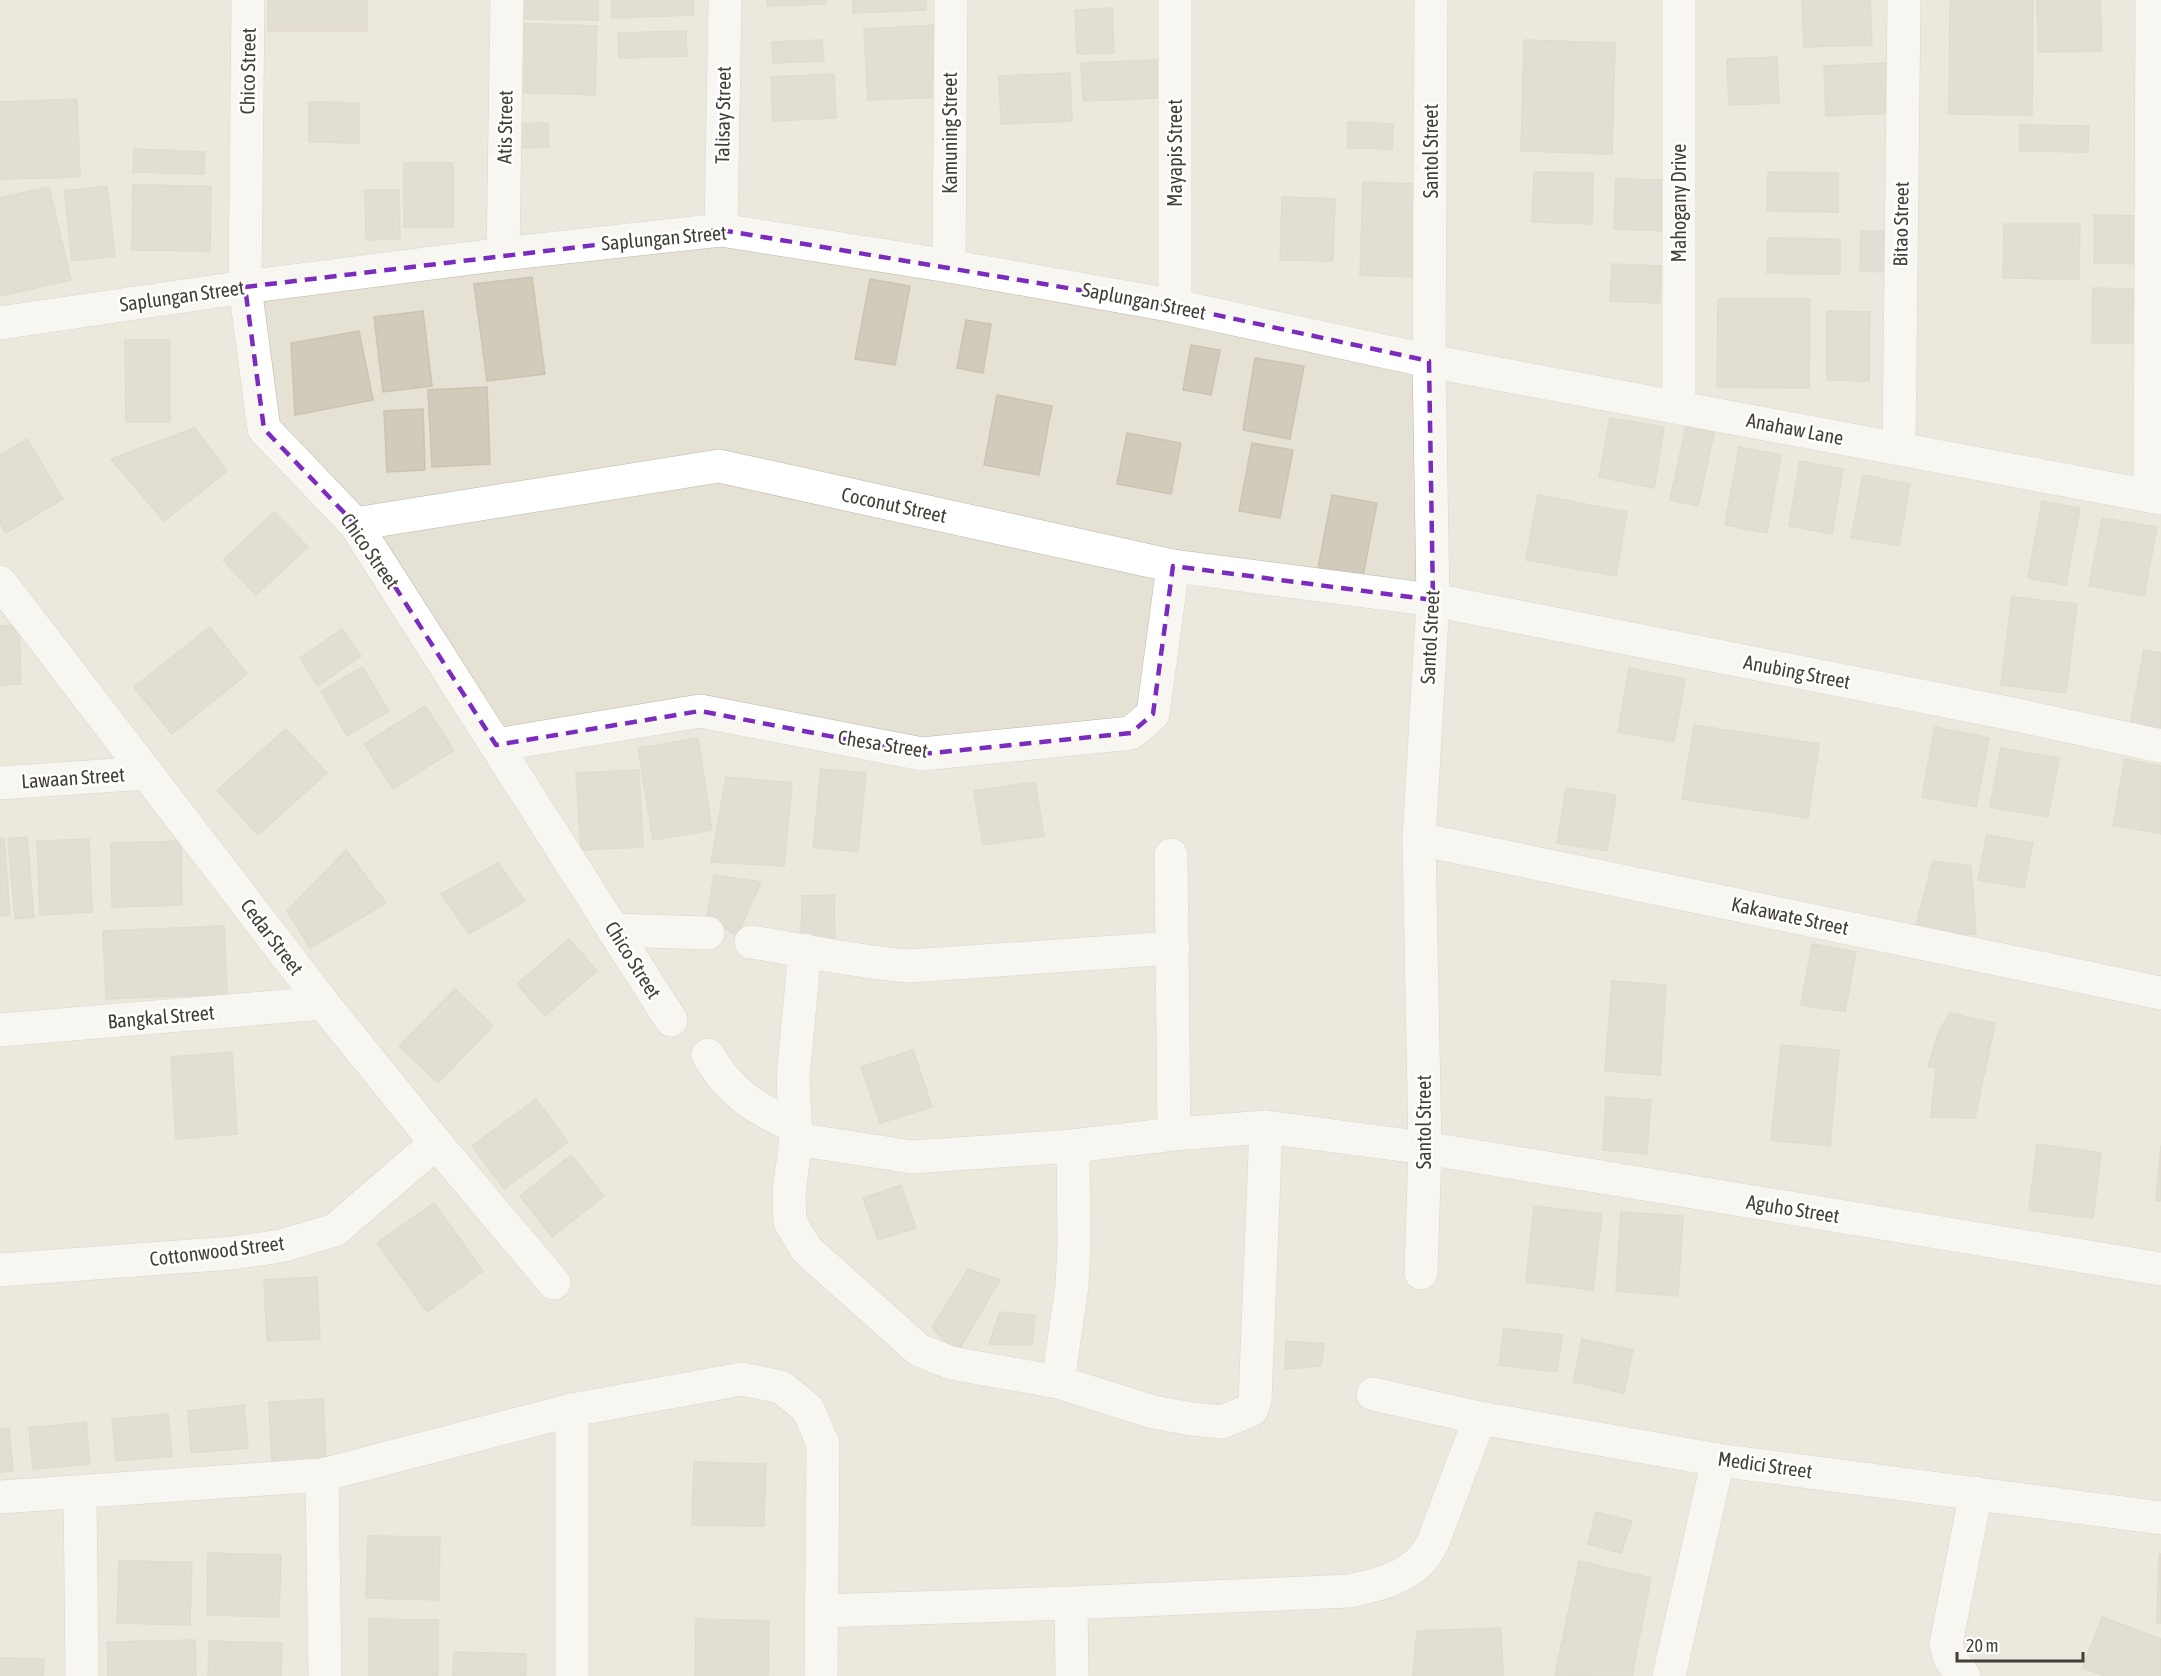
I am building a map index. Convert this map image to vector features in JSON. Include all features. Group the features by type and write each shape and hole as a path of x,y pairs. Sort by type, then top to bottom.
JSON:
{"street":[{"name":"Chico Street","path":"248,0 245,287 264,429 355,524 670,1020"},
{"name":"Atis Street","path":"503,254 507,0"},
{"name":"Talisay Street","path":"721,230 725,0"},
{"name":"Kamuning Street","path":"949,266 951,0"},
{"name":"Mayapis Street","path":"1175,0 1175,306"},
{"name":"Santol Street","path":"1421,1273 1425,1148 1419,838 1433,600 1430,361 1431,0"},
{"name":"Mahogany Drive","path":"1679,0 1679,406"},
{"name":"Bitao Street","path":"1899,448 1904,0"},
{"path":"2152,0 2155,497"},
{"name":"Saplungan Street","path":"0,323 245,287 503,254 721,230 949,266 1175,306 1430,361"},
{"name":"Anahaw Lane","path":"1430,361 2155,497"},
{"name":"Coconut Street","path":"355,524 719,466 1173,566 1433,600"},
{"name":"Chesa Street","path":"496,746 700,711 922,754 1131,733 1153,714 1173,566"},
{"name":"Cedar Street","path":"0,582 322,1003 554,1283"},
{"name":"Anubing Street","path":"1433,600 2012,714 2161,746"},
{"name":"Lawaan Street","path":"0,783 147,773"},
{"name":"Kakawate Street","path":"1419,838 2161,993"},
{"path":"1171,855 1174,1134"},
{"path":"613,930 708,933"},
{"path":"751,942 872,963 909,966 1173,948"},
{"path":"805,950 793,1078 795,1133 789,1192 790,1222 807,1250 919,1350 951,1363 1058,1382 1153,1412 1192,1419 1222,1422 1251,1410 1255,1401 1266,1127"},
{"name":"Bangkal Street","path":"0,1030 322,1003"},
{"name":"Aguho Street","path":"708,1055 727,1084 741,1097 795,1133 912,1157 1073,1146 1174,1134 1266,1127 1425,1148 2161,1269"},
{"name":"Cottonwood Street","path":"0,1270 232,1252 281,1246 335,1230 436,1143"},
{"path":"1058,1382 1072,1286 1073,1146"},
{"path":"0,1497 322,1475 572,1410 742,1379 781,1387 808,1409 823,1444 821,1676"},
{"name":"Medici Street","path":"1372,1394 1480,1418 1718,1460 2161,1518"},
{"path":"572,1410 572,1676"},
{"path":"822,1611 1349,1591 1378,1585 1411,1568 1423,1558 1434,1542 1480,1418"},
{"path":"1669,1676 1718,1460"},
{"path":"322,1475 325,1676"},
{"path":"80,1491 82,1676"},
{"path":"1964,1676 1950,1659 1946,1644 1976,1493"},
{"path":"1071,1603 1072,1676"}],"highlighted area":[{"path":"721,230 1175,306 1429,361 1433,600 1173,566 1153,714 1131,733 922,754 700,711 496,745 355,524 264,429 245,287"}],"shaded area":[{"path":"0,0 2161,0 2161,1676 0,1676"}],"building":[{"path":"268,0 367,0 367,31 268,31"},
{"path":"518,0 598,0 598,20 518,19"},
{"path":"612,0 693,0 694,15 612,18"},
{"path":"767,0 826,0 826,4 767,6"},
{"path":"853,0 926,0 926,10 853,13"},
{"path":"1802,0 1870,0 1872,45 1804,47"},
{"path":"1950,0 2033,0 2032,115 1949,114"},
{"path":"2037,0 2100,0 2102,51 2038,52"},
{"path":"1112,8 1114,53 1077,54 1075,10"},
{"path":"512,23 597,26 595,95 510,92"},
{"path":"937,25 941,97 868,100 864,29"},
{"path":"686,31 687,56 619,58 618,33"},
{"path":"822,40 824,61 773,63 772,42"},
{"path":"1524,40 1615,43 1612,154 1521,151"},
{"path":"1777,57 1779,103 1729,105 1727,59"},
{"path":"1159,60 1160,98 1083,101 1081,63"},
{"path":"1889,63 1891,113 1826,116 1824,66"},
{"path":"1070,73 1072,121 1001,124 999,76"},
{"path":"834,74 836,118 773,121 771,77"},
{"path":"77,99 80,177 0,179 0,102"},
{"path":"309,102 359,103 359,143 309,142"},
{"path":"1348,122 1393,124 1392,149 1347,148"},
{"path":"548,123 549,147 507,148 505,124"},
{"path":"2020,125 2089,126 2088,152 2020,151"},
{"path":"134,149 205,152 204,174 133,172"},
{"path":"404,163 453,163 453,227 404,227"},
{"path":"1534,172 1593,173 1592,224 1532,222"},
{"path":"1768,172 1838,173 1838,212 1767,211"},
{"path":"1616,179 1668,180 1666,231 1614,229"},
{"path":"1363,182 1416,184 1413,277 1360,275"},
{"path":"133,185 211,186 210,251 132,250"},
{"path":"107,186 115,256 72,261 64,191"},
{"path":"49,187 71,280 0,296 0,198"},
{"path":"365,190 399,190 400,239 366,240"},
{"path":"1282,197 1335,199 1333,261 1280,260"},
{"path":"2094,215 2145,216 2144,264 2094,263"},
{"path":"2004,224 2080,224 2079,279 2003,278"},
{"path":"1861,231 1889,231 1888,272 1860,271"},
{"path":"1768,238 1840,239 1840,274 1767,273"},
{"path":"1612,264 1661,266 1660,303 1610,301"},
{"path":"532,277 545,374 487,381 474,284"},
{"path":"870,279 910,286 895,365 855,359"},
{"path":"2093,288 2140,289 2139,343 2092,343"},
{"path":"1718,299 1810,299 1809,388 1717,387"},
{"path":"423,311 432,386 383,392 374,317"},
{"path":"1827,311 1870,312 1869,381 1827,380"},
{"path":"966,320 991,324 983,373 957,368"},
{"path":"359,331 373,400 295,415 291,343"},
{"path":"125,340 170,340 170,422 126,422"},
{"path":"1191,345 1220,350 1211,395 1183,390"},
{"path":"1255,358 1304,366 1290,439 1243,430"},
{"path":"487,387 490,464 432,467 428,390"},
{"path":"997,395 1052,406 1039,475 984,465"},
{"path":"423,409 425,470 387,472 384,411"},
{"path":"1610,418 1664,427 1654,488 1599,477"},
{"path":"1688,418 1716,424 1698,506 1670,500"},
{"path":"195,428 227,471 164,521 111,459"},
{"path":"1127,433 1181,443 1171,494 1117,484"},
{"path":"27,439 63,499 6,533 0,523 0,455"},
{"path":"1252,443 1293,450 1280,518 1239,511"},
{"path":"1739,447 1781,455 1767,533 1725,525"},
{"path":"1800,461 1843,469 1832,534 1789,526"},
{"path":"1863,475 1910,484 1899,546 1851,538"},
{"path":"1332,495 1377,503 1363,576 1318,568"},
{"path":"1538,495 1627,512 1616,576 1526,560"},
{"path":"2042,501 2080,508 2066,585 2028,578"},
{"path":"274,512 308,547 256,595 223,560"},
{"path":"2102,518 2157,527 2144,596 2089,586"},
{"path":"2012,597 2077,604 2066,693 2001,685"},
{"path":"19,625 21,684 0,685 0,626"},
{"path":"210,627 247,674 172,734 134,687"},
{"path":"342,629 361,656 318,686 300,658"},
{"path":"2144,650 2161,653 2161,737 2129,731"},
{"path":"362,667 389,711 347,736 321,691"},
{"path":"1629,668 1685,679 1674,742 1618,732"},
{"path":"425,706 454,750 393,789 364,744"},
{"path":"1694,725 1819,744 1808,818 1682,799"},
{"path":"1935,727 1989,738 1976,807 1922,797"},
{"path":"286,729 327,773 258,835 217,790"},
{"path":"698,738 712,830 653,840 638,748"},
{"path":"2001,748 2059,758 2048,817 1990,807"},
{"path":"2125,759 2161,766 2161,834 2113,825"},
{"path":"821,769 866,773 858,852 813,847"},
{"path":"639,770 643,847 581,850 576,773"},
{"path":"726,777 792,783 784,866 711,862"},
{"path":"1035,782 1044,836 983,845 974,791"},
{"path":"1566,788 1616,795 1607,851 1557,843"},
{"path":"1987,835 2033,843 2024,888 1978,880"},
{"path":"27,837 34,917 15,919 8,839"},
{"path":"0,838 4,838 10,915 0,916"},
{"path":"89,839 92,912 40,915 37,841"},
{"path":"181,841 182,905 112,907 111,843"},
{"path":"346,850 386,903 310,948 287,911"},
{"path":"1933,861 1971,866 1976,934 1913,936"},
{"path":"498,863 525,901 469,934 441,894"},
{"path":"714,875 761,882 737,936 707,916"},
{"path":"834,895 835,945 801,942 802,896"},
{"path":"224,926 227,994 106,999 103,931"},
{"path":"569,939 597,971 545,1016 517,984"},
{"path":"1812,944 1856,952 1845,1012 1801,1005"},
{"path":"1612,981 1666,985 1660,1075 1605,1071"},
{"path":"455,989 493,1026 438,1083 399,1046"},
{"path":"1949,1013 1995,1023 1975,1118 1931,1117 1936,1067 1928,1067 1938,1034"},
{"path":"1781,1045 1839,1050 1830,1146 1771,1140"},
{"path":"913,1050 932,1107 880,1123 861,1067"},
{"path":"232,1052 237,1134 176,1139 171,1057"},
{"path":"1606,1097 1651,1100 1647,1154 1603,1150"},
{"path":"536,1099 568,1142 504,1189 472,1146"},
{"path":"2037,1144 2101,1153 2093,1218 2029,1210"},
{"path":"2161,1145 2161,1201 2156,1200"},
{"path":"571,1155 604,1196 552,1237 520,1196"},
{"path":"901,1185 916,1228 878,1240 863,1198"},
{"path":"434,1203 483,1271 427,1312 377,1243"},
{"path":"1534,1206 1602,1214 1593,1290 1526,1282"},
{"path":"1621,1212 1683,1216 1678,1296 1616,1291"},
{"path":"968,1269 1000,1280 957,1353 932,1328"},
{"path":"317,1277 320,1339 267,1341 264,1280"},
{"path":"1000,1312 1035,1316 1032,1345 989,1344"},
{"path":"1504,1328 1562,1335 1557,1372 1499,1365"},
{"path":"1582,1339 1633,1350 1624,1393 1573,1382"},
{"path":"1286,1341 1324,1344 1321,1366 1285,1369"},
{"path":"323,1399 326,1461 272,1464 269,1402"},
{"path":"244,1405 248,1448 191,1453 188,1411"},
{"path":"168,1414 172,1456 116,1461 112,1419"},
{"path":"86,1422 90,1464 33,1469 29,1428"},
{"path":"9,1428 13,1471 0,1472 0,1429"},
{"path":"694,1462 766,1464 764,1526 692,1525"},
{"path":"1596,1512 1632,1521 1621,1553 1588,1544"},
{"path":"368,1536 440,1537 439,1600 366,1598"},
{"path":"208,1553 281,1555 279,1617 207,1615"},
{"path":"2159,1554 2161,1554 2161,1623 2157,1623"},
{"path":"119,1561 192,1562 190,1625 117,1623"},
{"path":"1579,1561 1651,1578 1632,1676 1555,1675"},
{"path":"2102,1617 2161,1639 2161,1676 2105,1676 2083,1668"},
{"path":"369,1619 438,1620 438,1676 369,1676"},
{"path":"696,1619 769,1621 768,1676 695,1676"},
{"path":"1501,1628 1503,1676 1413,1676 1417,1631"},
{"path":"195,1640 196,1676 108,1676 107,1642"},
{"path":"209,1641 282,1643 281,1676 208,1676"},
{"path":"454,1652 526,1654 526,1676 453,1676"},
{"path":"0,1658 44,1659 43,1676 0,1676"}]}
